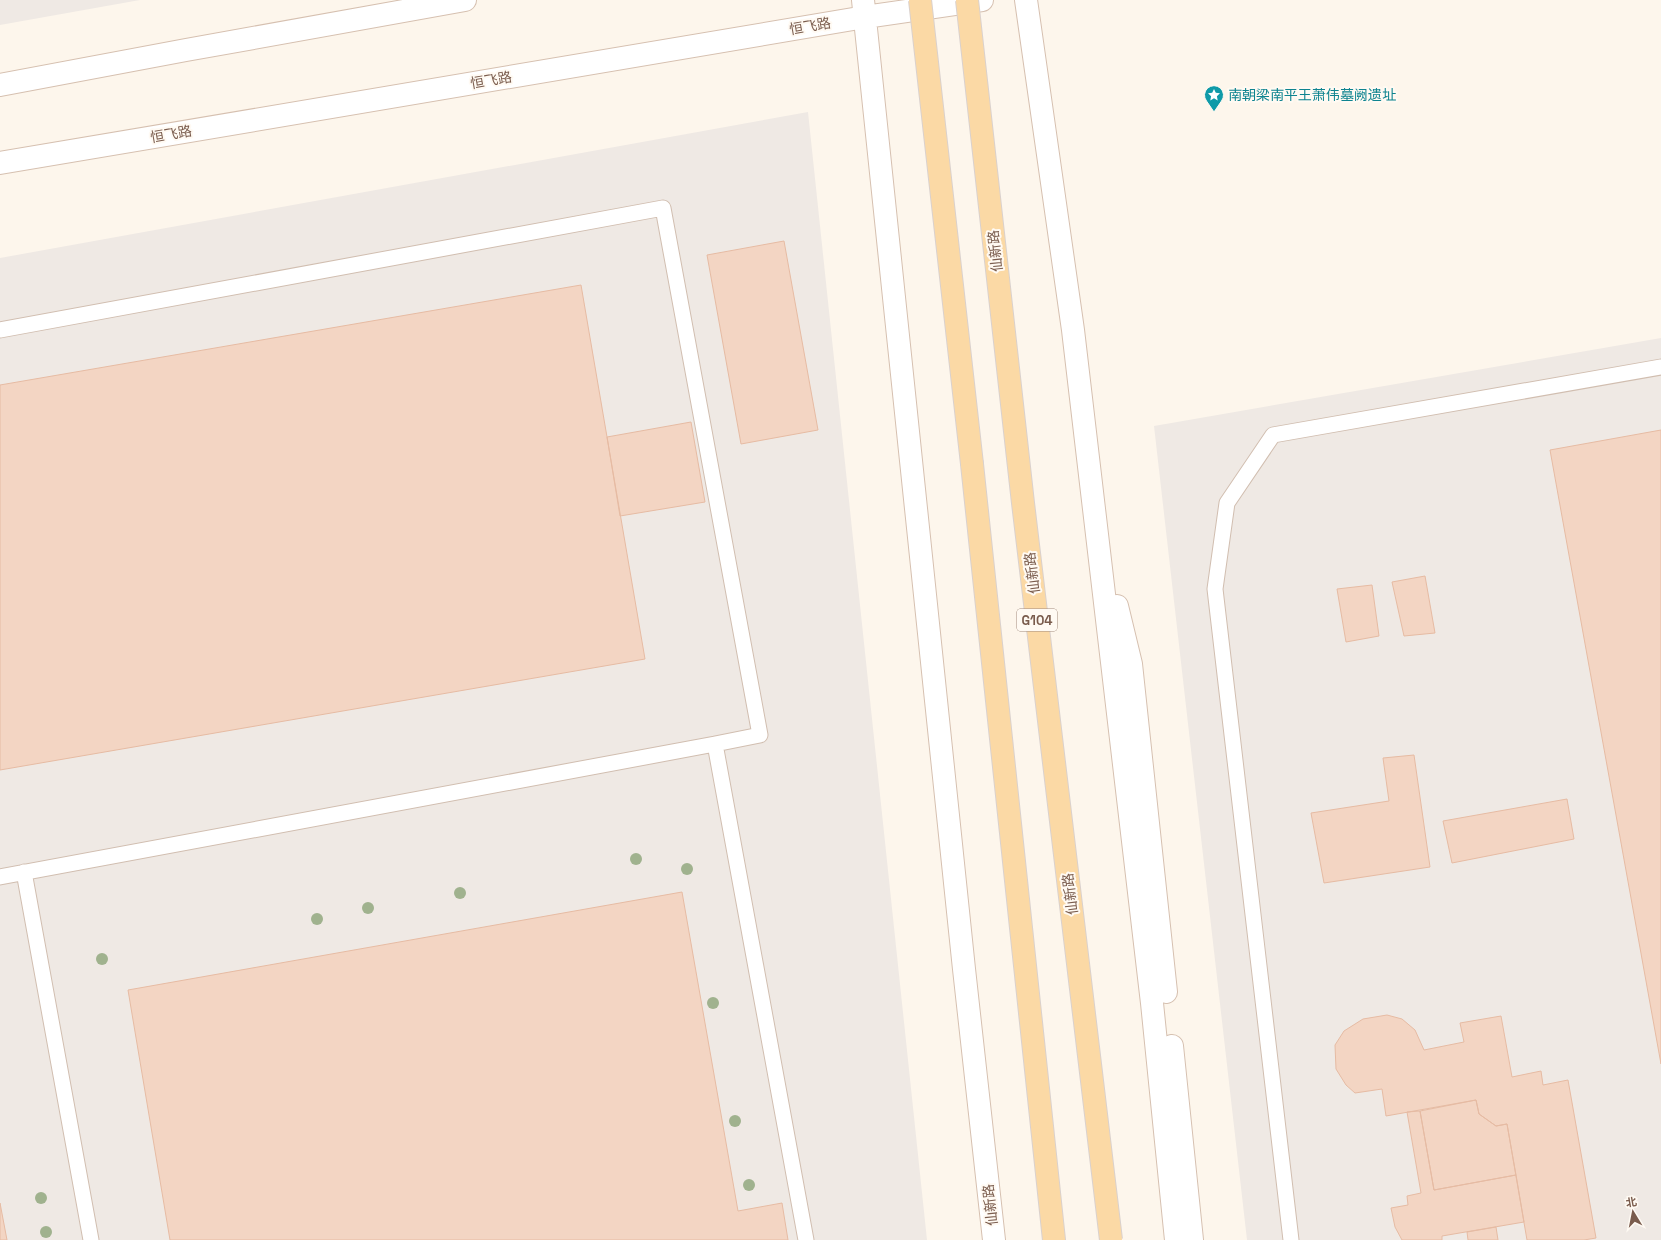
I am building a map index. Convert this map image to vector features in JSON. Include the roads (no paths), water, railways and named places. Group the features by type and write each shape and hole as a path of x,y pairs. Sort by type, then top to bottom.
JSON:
{"main road":[{"path":"0,85 465,0"},
{"path":"920,0 972,464 1054,1240"},
{"name":"仙新路","path":"967,0 1023,503 1111,1240"},
{"name":"恒飞路","path":"0,163 864,8 982,0"},
{"path":"1026,0 1073,330 1152,1003 1176,1240"},
{"name":"仙新路","path":"864,8 964,969 994,1240"},
{"path":"1093,505 1131,664 1192,1240"}],"lane":[{"path":"0,330 663,208 760,735 0,876"},
{"path":"1291,1240 1215,589 1227,503 1273,435 1661,367"},
{"path":"714,744 806,1240"},
{"path":"24,872 91,1240"}],"place":[{"name":"南朝梁南平王萧伟墓阙遗址","path":"1214,112"}]}
